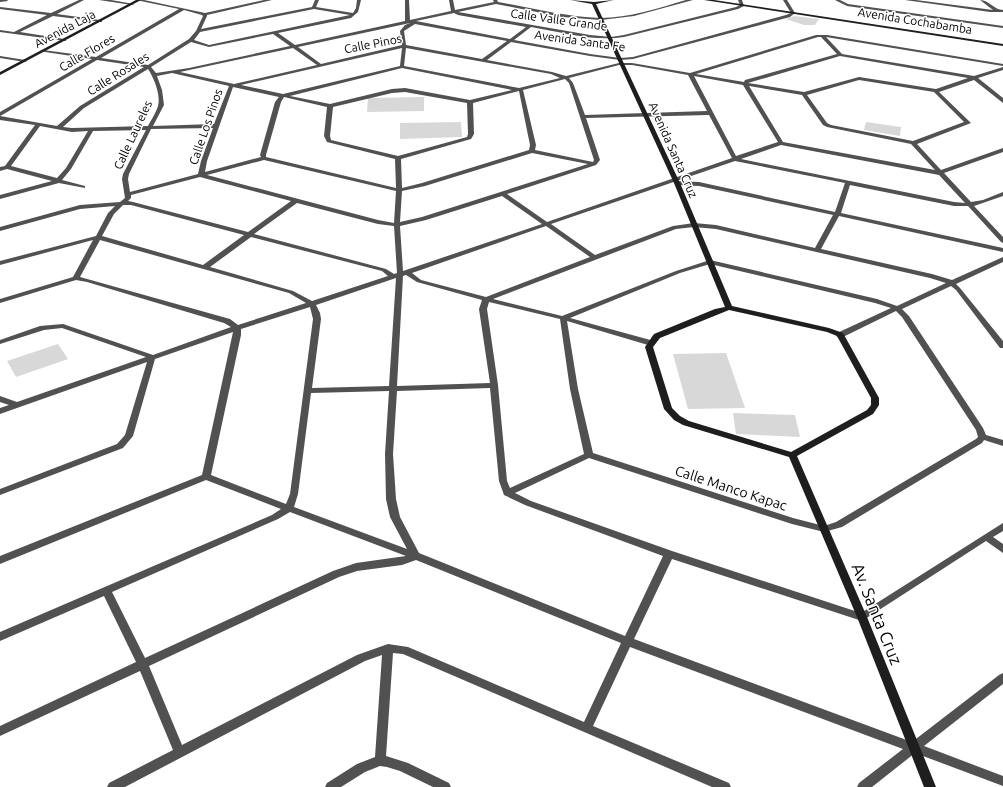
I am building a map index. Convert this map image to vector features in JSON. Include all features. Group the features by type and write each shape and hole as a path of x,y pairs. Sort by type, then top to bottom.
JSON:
{"street":[{"path":"15,34 82,0"},
{"path":"101,0 132,4"},
{"path":"139,0 204,14 270,0"},
{"name":"Avenida Laja","path":"0,74 139,0"},
{"path":"314,8 317,0"},
{"path":"204,14 198,31 191,40 209,46 354,15 357,12 360,0"},
{"path":"402,67 404,46 402,31 410,22 407,0"},
{"path":"451,0 454,12"},
{"path":"572,0 594,3 612,0"},
{"path":"154,75 295,47 454,12 495,1 581,17 603,19 623,17 691,0"},
{"name":"Avenida Cochabamba","path":"706,0 1003,45"},
{"path":"740,0 742,6"},
{"path":"785,0 793,13"},
{"path":"837,0 842,4 1003,27"},
{"path":"842,4 856,0"},
{"path":"907,0 1001,11"},
{"path":"982,0 1001,11 1003,16"},
{"path":"0,8 7,1"},
{"path":"0,2 7,1"},
{"name":"Avenida Santa Cruz","path":"594,3 603,19 676,181 729,308"},
{"name":"Calle Valle Grande","path":"454,12 590,36 611,38 640,33 733,10 742,6"},
{"path":"0,8 100,21"},
{"path":"198,31 314,8 354,15"},
{"name":"Calle Flores","path":"0,114 183,10"},
{"name":"Avenida Santa Fe","path":"410,22 622,61 778,19 793,13"},
{"path":"483,60 530,26"},
{"path":"0,32 64,40"},
{"path":"275,33 320,65"},
{"path":"690,74 822,36 1003,65"},
{"path":"822,36 840,55"},
{"name":"Calle Rosales","path":"58,128 82,107 191,40"},
{"name":"Calle Pinos","path":"231,86 404,46 552,73 566,78"},
{"path":"45,51 148,66"},
{"path":"745,84 747,81 840,55 975,78 1003,101"},
{"path":"0,57 25,61"},
{"path":"173,72 231,86 330,106 392,91 405,90 470,102 566,78 622,61 804,94 859,78 936,91 1003,68"},
{"name":"Calle Laureles","path":"129,194 126,186 126,174 160,106 161,100 154,75 148,66"},
{"path":"264,158 278,102 282,96 402,67 521,90"},
{"path":"690,74 709,113 735,159 954,204 969,205 1003,194"},
{"path":"201,175 378,222 396,225 424,219 594,164 597,160 571,84 566,78"},
{"path":"745,84 781,143"},
{"name":"Calle Los Pinos","path":"201,175 204,161 231,86"},
{"path":"521,90 533,145 532,151"},
{"path":"804,94 829,126 913,143 968,123 936,91"},
{"path":"330,106 327,136 329,141 398,158 469,138 472,127 470,102"},
{"path":"582,117 709,113"},
{"path":"0,118 58,128 91,130 216,126"},
{"path":"7,167 38,124"},
{"path":"0,196 58,181 68,169 91,130"},
{"path":"0,411 312,302 676,181 781,143 940,173 1003,150"},
{"path":"913,143 1003,241"},
{"path":"76,278 111,213 128,198 129,194 264,158 399,190 532,151 594,164"},
{"path":"398,158 399,190 396,225 400,274 389,454 391,499 395,517 416,556"},
{"path":"0,169 7,167 83,187"},
{"path":"676,181 699,184 1003,250"},
{"path":"818,249 837,214 848,183"},
{"path":"502,193 594,257"},
{"path":"205,267 296,201"},
{"path":"0,229 80,207 123,203 140,204 400,274 419,281 651,342"},
{"path":"486,299 594,257 675,228 694,225 716,226 932,276 950,282 958,289 1003,346"},
{"path":"0,263 98,237 291,292 312,302 317,312 294,494 289,508 275,517 0,637"},
{"path":"840,335 950,282 1003,259"},
{"path":"563,318 678,272 710,262 862,298 897,308 906,316 980,430 982,437"},
{"path":"0,301 76,278 88,280 227,321 237,328 238,335 206,477"},
{"path":"486,299 483,309 494,385 503,481 507,493 528,503 669,554 862,616 1003,526"},
{"path":"729,308 829,330 840,335 875,398 875,405 870,412 792,455 686,423 677,418 668,409 649,347 651,342 657,336 729,308"},
{"path":"507,493 589,455 574,389 563,318"},
{"path":"0,342 43,328 63,326 152,358"},
{"path":"0,492 120,446 129,436 152,358"},
{"path":"308,391 494,385"},
{"path":"0,399 16,406"},
{"path":"982,437 1003,443"},
{"path":"824,529 839,525 853,517 979,441 982,437"},
{"name":"Calle Manco Kapac","path":"589,455 792,521 824,529"},
{"name":"Av. Santa Cruz","path":"792,455 862,616 930,787"},
{"path":"0,560 206,477 416,556 627,641 1003,781"},
{"path":"986,537 1003,549"},
{"path":"587,727 669,554"},
{"path":"0,731 336,574 356,567 402,561 416,556"},
{"path":"106,592 142,665 180,753"},
{"path":"380,761 388,648"},
{"path":"113,787 361,658 388,648 404,650 725,787"},
{"path":"863,787 1003,678"},
{"path":"331,787 369,765 380,761 395,763 445,787"}],"shaded area":[{"path":"794,16 819,19 815,25 804,25 786,19"},
{"path":"424,97 424,111 367,112 368,98"},
{"path":"461,122 462,137 400,139 400,123"},
{"path":"866,122 901,127 900,136 864,130"},
{"path":"58,344 68,359 16,377 7,361"},
{"path":"726,353 745,408 688,409 673,354"},
{"path":"733,413 795,415 800,437 736,434"}]}
